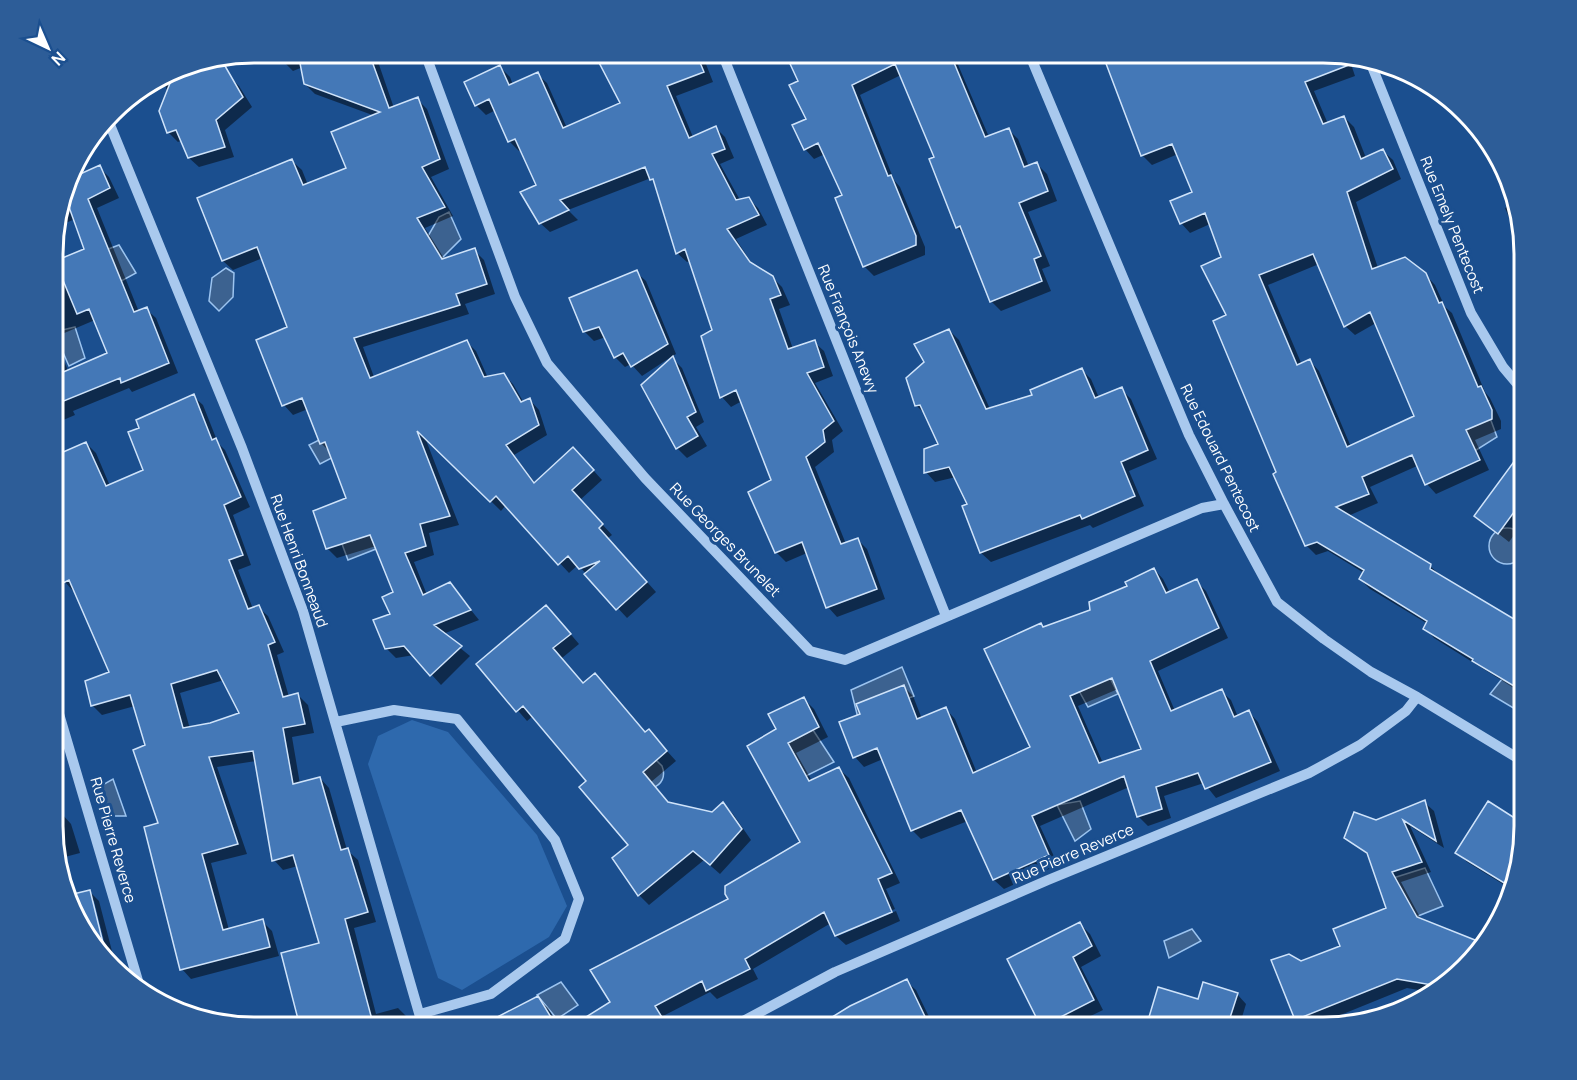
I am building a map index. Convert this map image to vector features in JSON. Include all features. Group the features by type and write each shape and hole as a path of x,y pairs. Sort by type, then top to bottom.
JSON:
{"street":[{"name":"Rue Georges Brunelet","path":"429,63 515,297 547,363 645,478 810,651 845,660 1202,508 1224,504"},
{"name":"Rue François Anewy","path":"726,63 946,616"},
{"name":"Rue Edouard Pentecost","path":"1033,63 1189,435 1277,602 1371,672 1514,756"},
{"name":"Rue Emely Pentecost","path":"1373,70 1471,313 1503,367 1514,380"},
{"name":"Rue Henri Bonneaud","path":"111,127 237,438 303,611 421,1017"},
{"name":"Rue Pierre Reverce","path":"751,1017 835,972 1048,880 1309,773 1360,745 1406,711 1417,697"},
{"path":"336,722 394,710 457,719 555,840 579,899 565,939 491,994 420,1014"},
{"name":"Rue Pierre Reverce","path":"63,727 137,977"}],"shaded area":[{"path":"449,212 461,239 441,259 428,236 439,217"},
{"path":"119,245 136,273 114,285 103,251"},
{"path":"226,268 234,273 233,297 219,311 209,301 212,278"},
{"path":"75,327 85,358 69,366 63,352 63,330"},
{"path":"1489,415 1497,437 1470,454 1457,430"},
{"path":"339,430 347,450 320,464 309,445"},
{"path":"1507,528 1514,529 1514,563 1507,564 1494,559 1489,546 1494,533"},
{"path":"368,530 376,549 348,560 342,544"},
{"path":"902,667 914,696 858,718 851,690"},
{"path":"1108,674 1118,694 1088,707 1078,689"},
{"path":"1502,679 1514,686 1514,708 1490,694"},
{"path":"412,720 448,732 537,835 567,906 549,937 462,990 438,978 368,764 378,736"},
{"path":"813,730 834,762 806,776 788,743"},
{"path":"656,760 662,766 663,777 658,785 652,788 636,769"},
{"path":"113,779 126,816 104,816 97,788"},
{"path":"1080,801 1091,829 1075,841 1057,805"},
{"path":"1425,868 1443,906 1408,920 1390,879"},
{"path":"1192,929 1201,941 1169,958 1164,941"},
{"path":"561,982 578,1005 560,1017 555,1017 537,995"}],"building":[{"path":"300,63 373,63 389,108 418,97 440,159 422,167 445,207 417,218 442,259 475,248 487,284 456,294 460,305 354,338 370,378 467,340 484,377 504,373 521,402 530,398 539,425 506,445 534,483 573,447 594,470 572,490 603,524 599,528 647,582 616,610 584,574 600,561 579,569 568,556 558,565 496,496 490,502 417,431 450,516 420,524 426,546 405,553 423,595 450,582 471,610 434,625 462,646 430,676 404,646 385,649 373,620 390,614 382,597 393,592 370,535 326,549 313,511 346,498 325,442 320,444 302,398 282,406 256,340 287,327 257,247 222,261 197,198 292,159 303,185 346,168 331,132 380,112 304,84"},
{"path":"599,63 700,63 704,72 667,86 689,138 716,126 725,149 712,154 736,200 749,197 759,215 727,229 750,262 773,276 781,295 770,299 788,349 815,340 824,367 807,373 834,421 823,430 825,442 806,457 841,544 858,538 877,589 826,608 802,542 775,553 748,492 771,480 736,390 720,398 701,336 712,330 685,249 676,254 653,179 650,180 645,167 560,200 569,210 539,224 520,192 536,185 515,139 508,142 489,99 475,106 464,82 500,65 509,85 538,72 563,128 620,103"},
{"path":"790,63 954,63 985,137 1009,128 1024,167 1037,162 1048,191 1019,203 1041,256 1034,259 1042,281 990,302 960,226 956,228 929,159 934,157 895,64 852,85 888,176 891,175 916,236 916,245 863,267 835,198 842,195 818,143 804,150 792,125 806,119 789,85 798,81"},
{"path":"1106,63 1323,63 1349,65 1305,82 1323,124 1344,116 1361,159 1383,149 1393,169 1347,192 1372,269 1405,257 1426,273 1439,303 1442,302 1478,387 1481,386 1492,410 1492,419 1466,430 1480,460 1425,485 1412,455 1362,477 1369,494 1336,507 1431,564 1430,569 1514,619 1514,686 1423,629 1427,621 1359,579 1364,570 1317,542 1305,546 1273,474 1276,472 1213,321 1226,315 1201,266 1221,257 1205,213 1180,224 1170,201 1192,192 1172,144 1141,156","holes":["1313,254 1344,327 1370,312 1414,416 1347,447 1310,359 1297,365 1259,275"]},
{"path":"225,66 243,97 216,120 225,147 188,158 176,130 167,133 159,111 170,83 192,73 217,67"},
{"path":"100,165 110,188 88,199 134,312 147,307 169,363 121,383 120,378 63,401 63,372 107,353 89,309 77,314 63,280 63,258 84,249 69,208 73,192 82,173"},
{"path":"637,270 668,344 631,367 623,353 614,358 599,327 583,332 569,298"},
{"path":"949,329 986,409 1032,395 1030,390 1082,368 1095,398 1122,387 1148,450 1121,462 1135,496 1082,519 1080,515 980,553 962,506 967,504 949,467 924,473 924,449 938,444 920,405 915,406 906,378 924,362 914,344"},
{"path":"673,356 696,412 687,417 698,436 676,449 641,385"},
{"path":"194,394 212,440 216,438 241,497 224,505 243,555 229,560 248,609 259,605 275,642 268,645 283,697 298,693 305,724 283,728 293,784 320,777 341,850 348,848 368,912 345,919 371,1017 297,1017 281,953 319,943 293,855 272,861 253,751 209,757 238,844 202,854 223,930 263,919 270,947 180,970 144,827 158,823 133,750 145,745 130,695 91,706 85,681 109,672 69,580 63,583 63,452 86,442 106,486 143,470 128,432 139,428 136,420","holes":["217,670 239,713 210,723 183,728 171,684"]},
{"path":"1514,462 1514,512 1498,534 1474,516"},
{"path":"1154,568 1166,593 1197,579 1219,628 1150,661 1171,711 1222,689 1234,717 1249,710 1271,762 1205,789 1198,773 1156,787 1162,809 1137,817 1124,776 1032,816 1049,855 993,880 961,810 911,831 877,748 853,758 839,722 860,714 856,704 904,685 917,719 946,707 973,773 1030,747 984,649 1041,623 1043,627 1090,610 1089,602 1127,586 1125,582","holes":["1112,678 1141,749 1099,763 1070,696"]},
{"path":"546,605 571,634 553,648 583,683 595,673 645,732 649,729 667,751 643,772 668,802 712,812 723,802 742,829 710,865 693,851 638,896 612,858 628,845 579,787 586,781 523,706 516,712 476,664"},
{"path":"804,697 819,727 788,743 809,781 839,767 892,873 878,879 892,912 835,936 824,912 745,959 750,969 706,991 702,981 655,1006 662,1017 586,1017 610,1002 590,970 728,899 725,886 800,842 747,746 776,729 768,714"},
{"path":"1425,800 1436,841 1403,820 1422,862 1392,872 1417,917 1476,940 1458,961 1429,984 1397,979 1302,1017 1294,1017 1271,960 1289,954 1301,961 1340,946 1333,929 1386,908 1367,853 1344,838 1354,812 1376,820"},
{"path":"1488,801 1514,818 1514,839 1505,884 1455,853"},
{"path":"90,890 103,943 83,911 75,893"},
{"path":"1080,922 1092,946 1073,957 1094,1000 1061,1017 1036,1017 1007,959"},
{"path":"907,979 925,1017 832,1017"},
{"path":"1203,982 1238,993 1230,1017 1149,1017 1158,987 1198,999"},
{"path":"538,996 551,1017 497,1017"}]}
